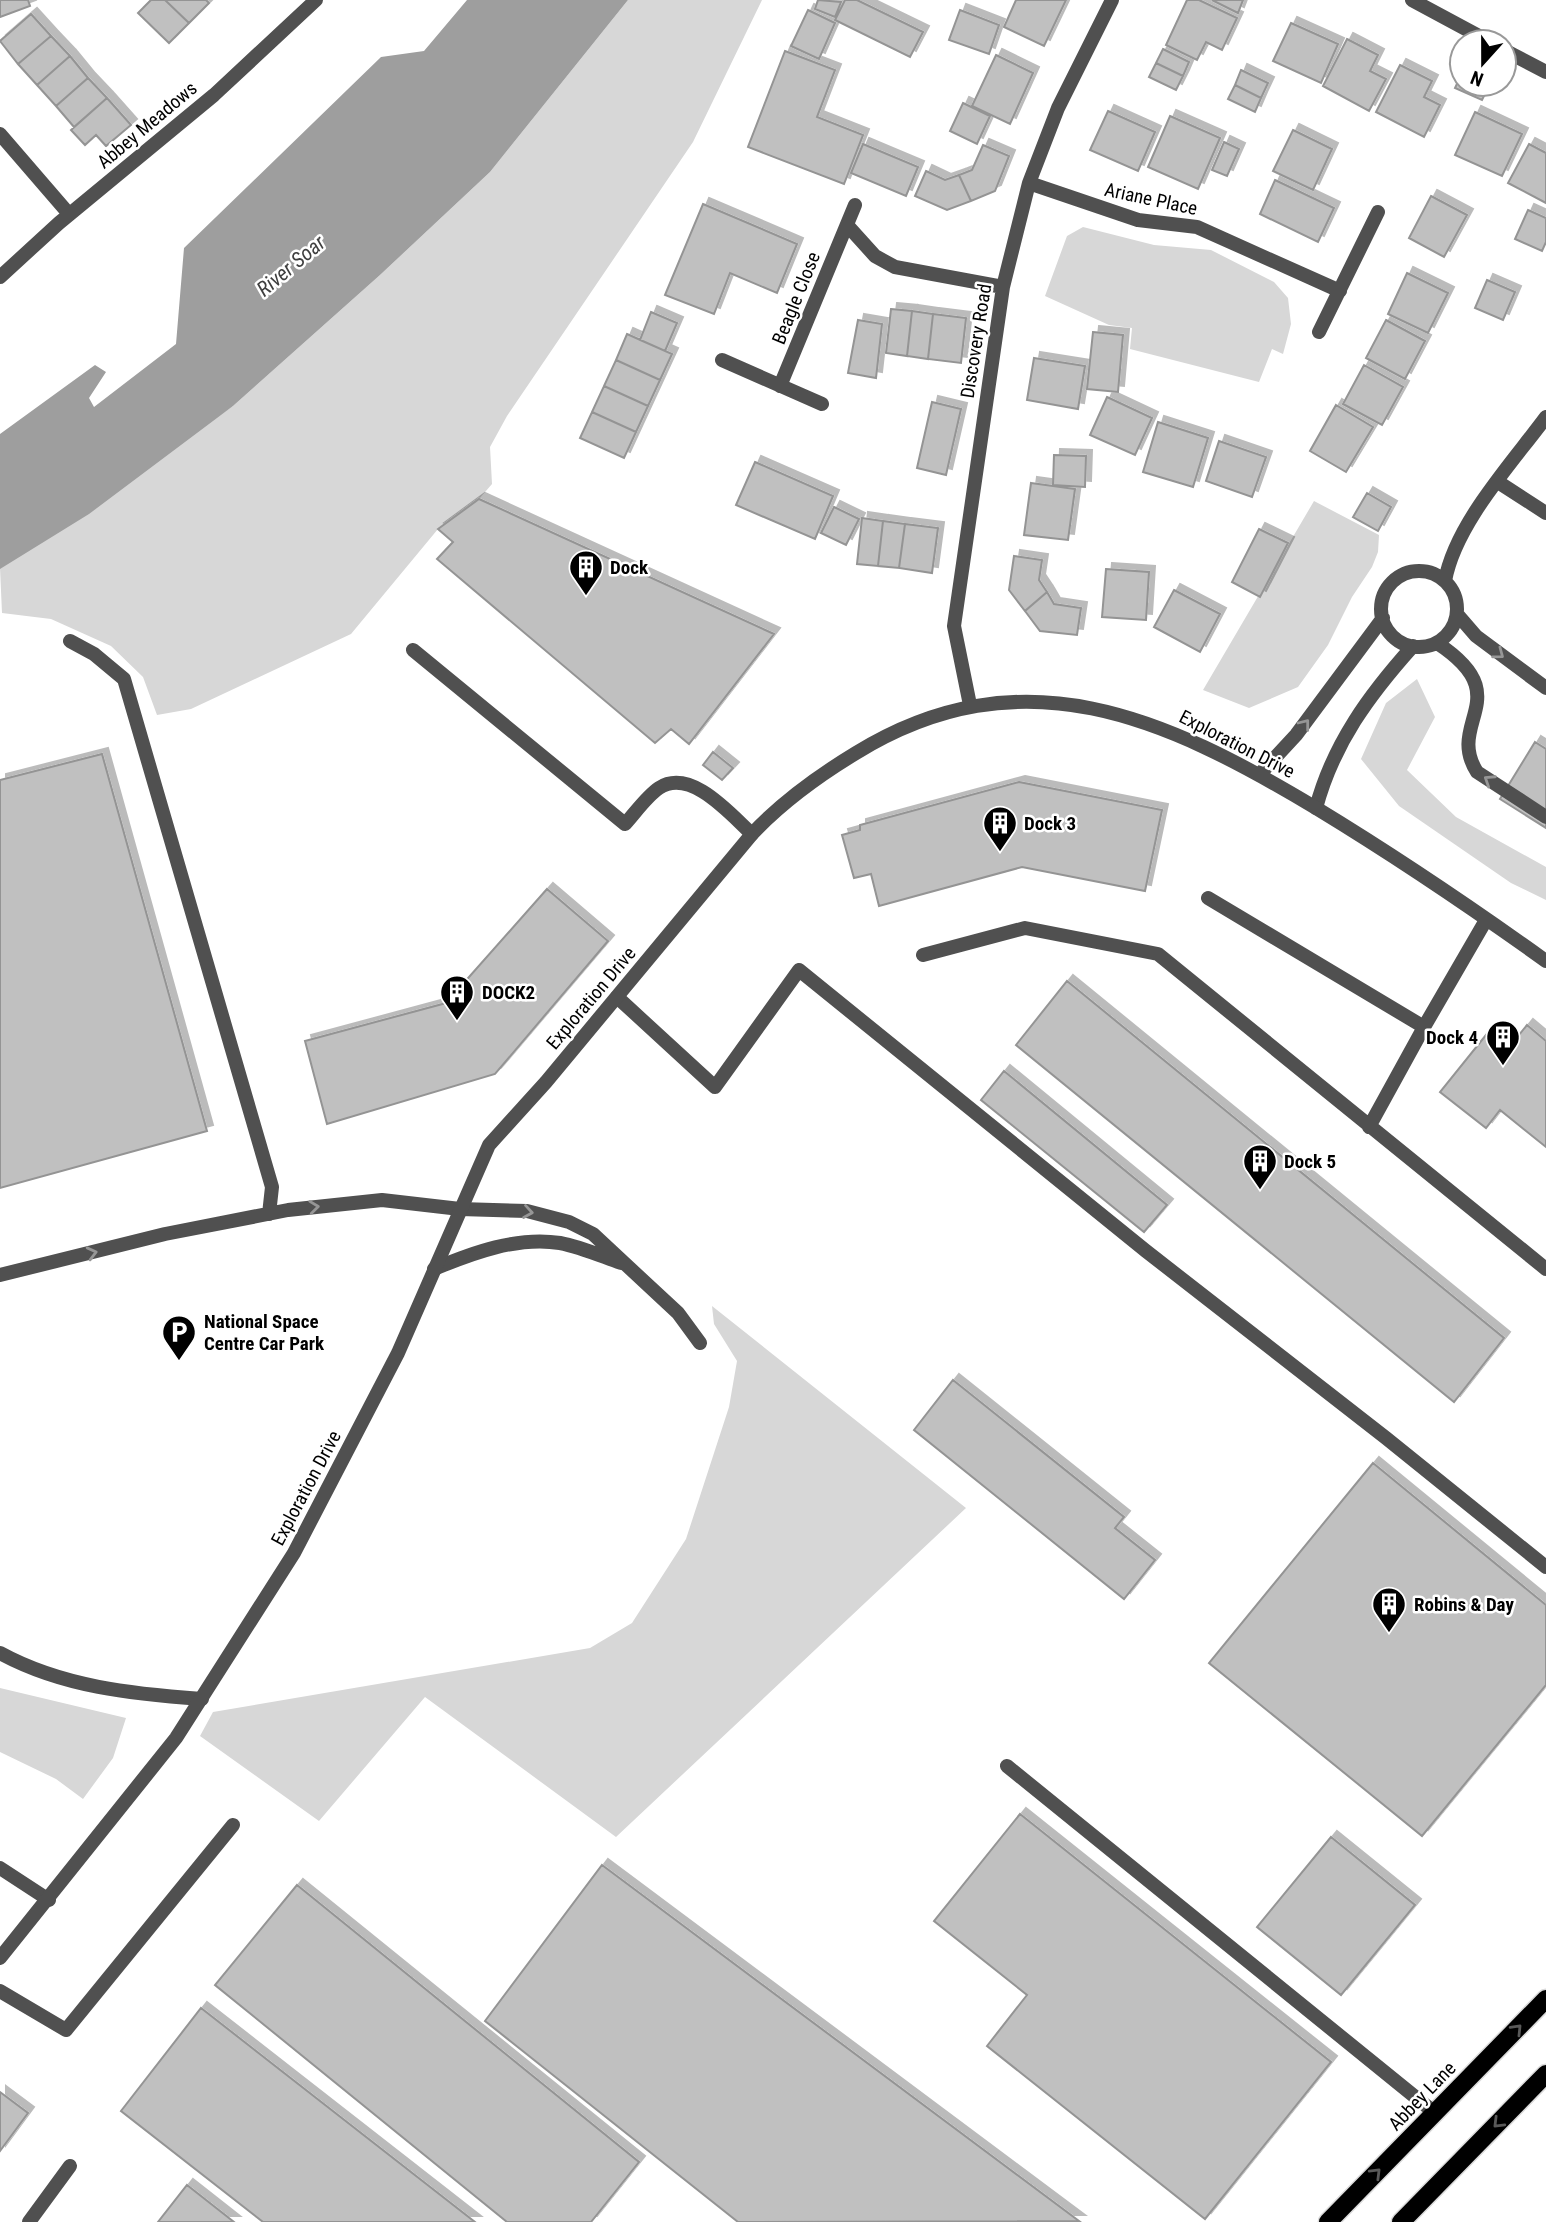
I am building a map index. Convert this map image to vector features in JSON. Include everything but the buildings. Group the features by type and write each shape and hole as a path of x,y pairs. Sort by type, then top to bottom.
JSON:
{"main road":[{"name":"Abbey Lane","path":"1328,2222 1546,1999"},
{"path":"1401,2222 1546,2074"}],"street":[{"name":"Abbey Meadows","path":"0,277 69,214 214,95 316,0"},
{"name":"Discovery Road","path":"970,705 954,626 1003,287 1030,183 1058,108 1112,0"},
{"path":"1412,0 1464,28"},
{"path":"1518,57 1546,72"},
{"path":"0,134 69,214"},
{"name":"Ariane Place","path":"1030,183 1138,220 1197,228 1340,291"},
{"name":"Beagle Close","path":"780,386 855,205"},
{"path":"1319,332 1378,212"},
{"path":"847,225 875,256 895,267 1003,287"},
{"path":"722,360 822,404"},
{"path":"1445,581 1449,560 1498,482 1546,417"},
{"path":"1498,482 1546,513"},
{"path":"1423,571 1445,581 1457,602 1454,625 1437,643 1413,646 1394,637 1383,618 1384,595 1400,577 1423,571"},
{"path":"1457,614 1476,636 1546,688"},
{"path":"1259,774 1304,725 1383,618"},
{"path":"69,641 94,654 124,679 272,1187 270,1214"},
{"path":"1437,643 1470,673 1478,689 1478,705 1467,747 1470,761 1477,772 1546,817"},
{"path":"1316,808 1324,779 1354,718 1413,646"},
{"path":"413,650 625,824 660,788 675,783 691,785 752,834"},
{"name":"Exploration Drive","path":"0,1958 143,1781 202,1699 294,1553 398,1353 489,1145 618,997 752,834 784,802 827,771 881,737 970,705 1023,702 1069,704 1115,714 1164,728 1259,774 1316,808 1546,961"},
{"path":"1208,898 1424,1027"},
{"path":"1369,1127 1486,920"},
{"path":"923,955 1025,928 1158,954 1546,1269"},
{"path":"618,997 715,1087 799,970 1135,1243 1386,1438 1546,1567"},
{"path":"0,1275 165,1234 270,1214 382,1200 460,1209 527,1211 561,1219 593,1234 678,1313 700,1343"},
{"path":"434,1269 487,1250 539,1242 559,1243 625,1264"},
{"path":"0,1653 58,1677 101,1688 202,1699"},
{"path":"1007,1766 1435,2113"},
{"path":"0,1991 66,2030 233,1825"},
{"path":"0,1868 49,1900"},
{"path":"29,2222 70,2166"}],"shaded area":[{"path":"628,0 762,0 693,142 507,416 490,447 492,484 479,499 438,529 351,634 191,709 157,715 143,677 111,646 51,619 2,613 0,568 233,406 380,275 490,172"},
{"path":"1083,227 1154,245 1211,250 1274,282 1288,298 1291,324 1283,354 1272,349 1259,382 1130,349 1132,328 1109,325 1045,296 1067,236"},
{"path":"1314,501 1379,535 1378,552 1372,567 1352,597 1328,645 1298,687 1249,708 1203,690"},
{"path":"1417,679 1435,717 1407,770 1456,817 1546,867 1546,900 1511,883 1399,806 1361,759 1386,703"},
{"path":"712,1306 966,1508 616,1837 425,1697 319,1821 200,1736 213,1712 590,1648 632,1623 686,1539 729,1407 737,1361 714,1324"},
{"path":"0,1688 126,1718 113,1758 83,1799 56,1779 0,1752"}],"water":[{"name":"River Soar","path":"467,0 628,0 490,172 380,275 233,406 89,514 0,569 0,434 95,365 106,372 89,398 94,407 176,344 184,248 381,57 424,51"}],"place":[{"name":"Dock","path":"586,597"},
{"name":"Dock 3","path":"1000,853"},
{"name":"DOCK2","path":"457,1022"},
{"name":"Dock 4","path":"1503,1067"},
{"name":"Dock 5","path":"1260,1191"},
{"name":"National Space Centre Car Park","path":"179,1362"},
{"name":"Robins & Day","path":"1389,1634"}]}
